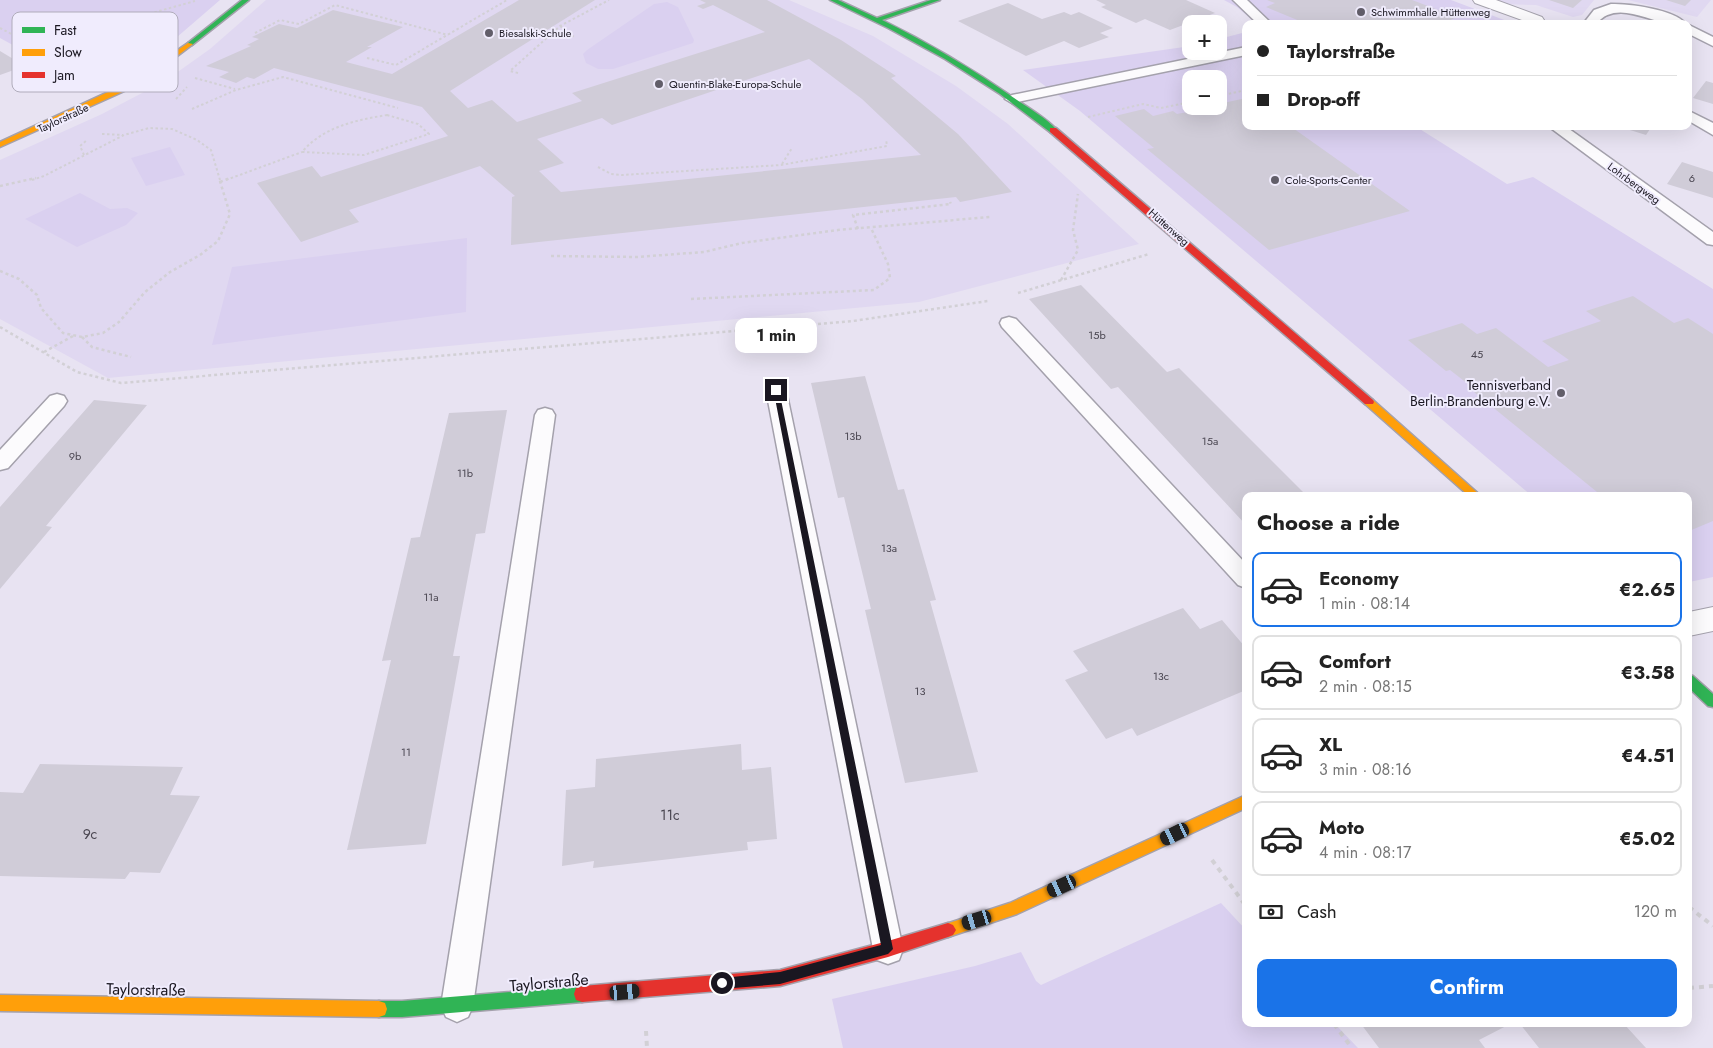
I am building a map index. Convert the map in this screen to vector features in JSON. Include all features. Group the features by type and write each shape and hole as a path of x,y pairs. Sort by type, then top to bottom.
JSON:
{"street":[{"name":"Taylorstraße","path":"178,53 246,0"},
{"name":"Hüttenweg","path":"833,0 879,19 1012,99 1092,161 1471,492"},
{"path":"879,19 937,0"},
{"path":"1481,0 1536,20"},
{"name":"Taylorstraße","path":"0,145 116,92"},
{"path":"1692,623 1713,619"},
{"path":"1692,683 1713,702"},
{"name":"Taylorstraße","path":"0,1003 402,1009 457,1006 780,978 888,949 1012,909 1242,803"}],"lane":[{"path":"1239,0 1262,20"},
{"path":"1592,20 1600,10 1629,8 1673,20"},
{"path":"1692,31 1713,42"},
{"path":"1012,99 1242,52"},
{"path":"1692,116 1713,130"},
{"name":"Lohrbergweg","path":"1561,130 1713,240"},
{"path":"1009,323 1242,575"},
{"path":"776,390 888,949"},
{"path":"0,463 57,401"},
{"path":"457,1006 546,415"}],"path":[{"path":"154,12 197,0"},
{"path":"367,58 396,66 507,0"},
{"path":"518,73 510,71 560,26 609,0"},
{"path":"250,36 280,20 299,24 335,5 448,35"},
{"path":"560,26 574,37"},
{"path":"0,28 12,34"},
{"path":"176,100 196,76 236,90"},
{"path":"192,109 236,90 283,77 398,108 388,115"},
{"path":"1227,94 1242,91"},
{"path":"1085,117 1143,104 1161,108 1182,104"},
{"path":"220,182 302,152 364,155 428,134 418,124 388,115 354,120 313,139 302,152"},
{"path":"0,186 26,182 44,176 124,135 149,128 172,129 197,140 211,150 230,214 218,241 200,255 170,272 145,292 119,322 103,333 82,337 63,333 41,308 37,295 19,279 0,270"},
{"path":"99,135 114,133 124,135"},
{"path":"84,155 80,146 93,137"},
{"path":"598,167 611,174 622,174 781,165 887,146 886,139"},
{"path":"781,165 792,148"},
{"path":"1061,280 1078,250 1074,230 1079,189"},
{"path":"858,228 853,215 951,204 950,202"},
{"path":"551,256 637,257 685,253 742,243 858,228 990,217"},
{"path":"692,300 874,290 890,278 888,264 871,228"},
{"path":"1010,296 1150,253"},
{"path":"0,327 77,372 121,382 853,321 993,301"},
{"path":"44,352 74,335"},
{"path":"82,337 92,347 131,357"},
{"path":"1188,828 1242,901"},
{"path":"1692,910 1713,926"},
{"path":"1692,988 1713,986"},
{"path":"1336,1027 1352,1048"}],"shaded area":[{"path":"0,0 220,0 178,36 178,12 12,12 12,45 0,38"},
{"path":"266,0 789,0 873,36 956,86 1008,124 1139,244 919,302 108,378 0,319 0,160 102,114 144,92 178,92 178,72 210,49"},
{"name":"Schwimmhalle Hüttenweg","path":"1224,0 1451,0 1504,20 1252,20 1237,7"},
{"path":"1493,0 1594,0 1582,15 1573,17 1536,5 1503,4"},
{"path":"1628,0 1711,0 1697,17"},
{"path":"667,2 678,7 694,40 693,43 613,69 598,69 586,63 583,54 587,50 654,4"},
{"name":"Tennisverband Berlin-Brandenburg e.V.","path":"1242,33 1242,130 1421,130 1507,184 1533,177 1713,289 1713,577 1692,581 1692,492 1527,492 1080,111 1023,70 1182,47 1182,60 1227,60 1227,37"},
{"path":"170,147 185,175 146,186 131,158"},
{"path":"80,193 110,209 127,208 138,213 126,225 77,247 25,219"},
{"path":"467,238 466,312 212,345 232,267"},
{"path":"1221,903 1242,926 1242,1027 1338,1027 1358,1048 843,1048 832,999 975,966 1021,952 1036,981 1041,985"}],"building":[{"path":"519,0 595,0 450,91 468,108 492,100 517,122 582,101 572,93 765,32 713,5 703,9 697,6 706,3 700,0 767,0 841,40 896,76 891,78 958,134 1012,192 960,202 956,197 511,245 512,197 515,196 480,166 349,210 359,222 301,242 257,183 312,166 321,177 448,136 422,107 274,68 254,79 247,77 236,83 219,77 229,72 206,66 251,46 247,45 259,39 252,37 279,24 297,28 333,10 403,27 367,47 372,47 346,62 392,74","holes":["809,59 862,99 921,155 561,192 539,171 564,163 537,139 602,118 612,125"]},
{"path":"1096,0 1186,0 1215,13 1210,15 1182,15 1182,25 1170,30 1145,19 1136,23 1101,7 1106,5"},
{"name":"Schwimmhalle Hüttenweg","path":"1267,0 1412,0 1457,17 1451,20 1297,20 1266,7 1275,3"},
{"path":"1549,0 1582,0 1573,8"},
{"path":"1666,0 1691,0 1685,6"},
{"path":"1008,3 1042,19 1064,12 1071,15 1079,12 1113,28 1100,33 1109,37 1079,48 1064,41 1026,56 958,21"},
{"path":"0,51 12,58 12,71 0,75"},
{"path":"1706,81 1713,83 1713,104 1693,98"},
{"name":"Cole-Sports-Center","path":"1242,99 1242,130 1296,130 1410,211 1269,250 1147,149 1154,148 1115,116 1144,109 1153,116 1173,111 1177,114 1227,115 1227,102"},
{"path":"1630,130 1649,130 1646,135"},
{"path":"1682,162 1713,172 1713,198 1667,184"},
{"path":"1081,285 1167,372 1179,368 1303,492 1242,492 1242,521 1118,387 1111,389 1029,299"},
{"path":"1633,296 1674,323 1688,318 1713,334 1713,521 1692,530 1692,492 1597,492 1474,392 1477,391 1450,370 1446,371 1408,340 1462,323 1477,334 1496,328 1548,367 1569,360 1542,341 1601,321 1586,311"},
{"path":"865,376 898,490 904,489 936,600 930,601 978,772 905,783 865,610 871,609 844,497 838,498 811,383"},
{"path":"94,400 147,405 46,526 52,527 0,589 0,507"},
{"path":"507,410 485,533 476,534 453,656 460,656 426,844 347,850 391,660 382,661 411,538 420,537 449,413"},
{"path":"1183,608 1200,629 1222,620 1242,643 1242,692 1137,736 1132,728 1106,739 1065,680 1088,671 1073,651"},
{"path":"741,744 742,770 771,767 777,839 747,842 748,850 593,868 594,861 562,866 566,790 595,787 596,759"},
{"path":"40,764 183,767 170,795 200,796 160,873 130,872 125,879 0,876 0,792 23,793"},
{"path":"1363,1027 1504,1027 1479,1040 1485,1048 1379,1048"},
{"path":"1522,1027 1627,1027 1646,1048 1539,1048"}],"traffic: fast":[{"path":"190,44 246,0"},
{"path":"833,0 890,26 947,58 1002,93 1053,130"},
{"path":"879,19 937,0"},
{"path":"1692,683 1713,702"},
{"path":"379,1009 402,1009 582,994"}],"traffic: slow":[{"path":"178,53 190,44"},
{"path":"0,145 115,92"},
{"path":"1369,402 1471,492"},
{"path":"948,930 1012,909 1242,803"},
{"path":"0,1003 379,1009"}],"traffic: jam":[{"path":"1053,130 1369,402"},
{"path":"582,994 780,978 888,949 948,930"}],"place":[{"name":"Schwimmhalle Hüttenweg","path":"1361,12"},
{"name":"Biesalski-Schule","path":"489,33"},
{"name":"Quentin-Blake-Europa-Schule","path":"659,84"},
{"name":"Cole-Sports-Center","path":"1275,180"},
{"name":"Tennisverband Berlin-Brandenburg e.V.","path":"1561,393"}],"route":[{"path":"722,983 780,978 888,949 776,390"}]}
